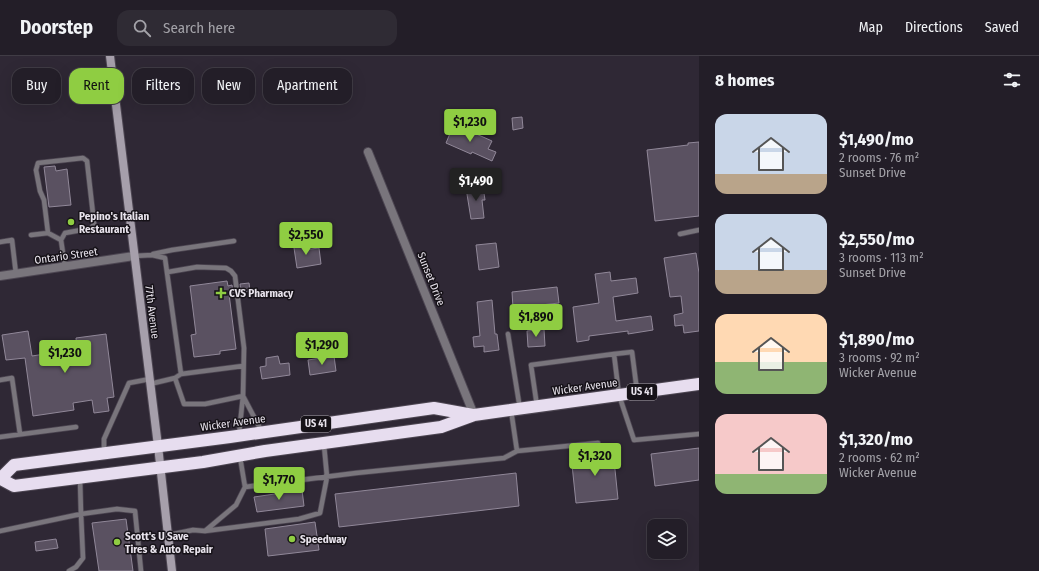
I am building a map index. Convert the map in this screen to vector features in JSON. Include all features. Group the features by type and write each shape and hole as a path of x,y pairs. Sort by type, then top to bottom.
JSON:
{"highway":[{"name":"Wicker Avenue","path":"474,415 434,408 239,436 14,465 0,477 14,486 80,478 441,427 474,415 699,384"}],"street":[{"name":"77th Avenue","path":"110,56 172,571"},
{"name":"Sunset Drive","path":"368,152 474,415"},
{"name":"Ontario Street","path":"0,276 134,256"}],"lane":[{"path":"48,233 44,200 40,191 36,170 38,163 83,158 87,161 94,223 92,228 65,234 61,240 65,267"},
{"path":"680,234 699,230"},
{"path":"31,235 48,233 61,240"},
{"path":"0,242 12,240 16,274"},
{"path":"134,256 152,255 172,250 234,241"},
{"path":"152,255 165,258 181,374"},
{"path":"168,272 197,267 226,268 235,276 243,341 243,396 239,436"},
{"path":"508,334 516,409 517,451"},
{"path":"537,406 531,365 632,352 637,392"},
{"path":"614,354 619,395 634,440 699,434"},
{"path":"104,453 104,439 129,382 175,378 181,374 243,366"},
{"path":"0,380 12,378 20,434"},
{"path":"175,378 184,404 205,404 243,396"},
{"path":"243,396 262,432"},
{"path":"0,437 76,427"},
{"path":"168,535 193,530 205,531 300,519 320,512 327,477 324,443"},
{"path":"245,487 504,458 517,451 598,443"},
{"path":"205,531 236,505 245,487 240,455"},
{"path":"69,571 76,567 83,558 80,478"},
{"path":"0,531 81,514 117,509 135,511 141,571"}],"building":[{"path":"522,117 523,128 513,130 512,118"},
{"path":"454,124 492,141 488,149 496,152 492,161 446,143"},
{"path":"699,142 699,216 655,221 647,150 688,145 688,143"},
{"path":"55,166 56,171 67,169 71,205 49,207 44,167"},
{"path":"483,186 485,200 482,200 484,218 471,219 466,188"},
{"path":"301,240 303,250 319,248 321,264 297,268 293,241"},
{"path":"496,243 499,267 479,270 476,245"},
{"path":"696,253 699,273 699,331 684,333 683,325 675,326 674,315 683,313 681,296 670,297 664,258"},
{"path":"610,272 611,281 636,278 638,293 613,297 616,321 651,316 653,330 628,334 628,331 589,336 589,340 577,342 573,307 599,303 595,274"},
{"name":"CVS Pharmacy","path":"227,281 228,286 232,285 233,293 229,294 236,349 220,351 220,354 194,357 191,335 196,334 190,286"},
{"path":"249,283 250,291 241,292 240,284"},
{"path":"557,287 559,303 513,308 512,292"},
{"path":"492,300 495,334 497,334 499,350 484,352 484,346 474,347 473,337 480,336 477,302"},
{"path":"544,329 545,346 528,347 527,331"},
{"path":"28,331 32,356 77,349 76,338 106,334 114,397 107,398 109,411 94,413 92,400 73,403 74,410 33,416 25,358 6,360 2,335"},
{"path":"278,356 280,364 289,363 290,375 262,379 260,367 266,366 266,358"},
{"path":"334,356 336,371 310,375 308,360"},
{"path":"699,448 699,480 655,486 651,454"},
{"path":"613,450 618,499 576,503 571,455"},
{"path":"516,473 519,506 339,527 335,494"},
{"name":"Speedway","path":"302,490 304,506 257,512 254,497"},
{"path":"126,519 133,571 99,571 92,523"},
{"name":"Speedway","path":"315,522 319,550 268,556 265,529"},
{"path":"56,539 58,548 36,551 35,542"}],"place":[{"name":"Pepino's Italian Restaurant","path":"71,222"},
{"name":"CVS Pharmacy","path":"221,293"},
{"name":"Speedway","path":"292,539"},
{"name":"Scott's U Save Tires & Auto Repair","path":"117,542"}]}
